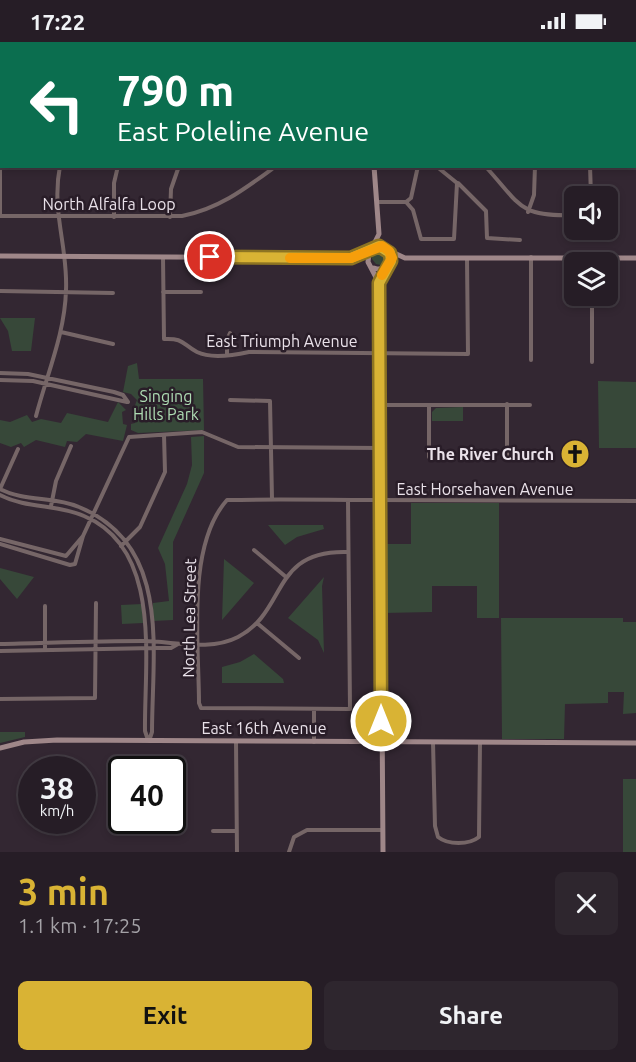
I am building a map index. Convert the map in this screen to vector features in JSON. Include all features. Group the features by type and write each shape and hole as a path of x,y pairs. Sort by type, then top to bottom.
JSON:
{"street":[{"path":"0,113 0,216"},
{"path":"36,416 61,332 66,292 66,256 57,216 60,168"},
{"path":"114,217 114,183 118,168"},
{"path":"170,217 171,189 178,168"},
{"name":"North Alfalfa Loop","path":"0,216 170,217 210,209 226,202 273,168"},
{"path":"374,168 380,234 392,258 379,283"},
{"path":"379,202 406,202 411,198 418,168"},
{"path":"438,168 486,212 487,238 520,240"},
{"path":"487,168 528,212 544,216 564,216"},
{"path":"528,212 534,195 535,168"},
{"path":"590,168 591,186"},
{"path":"406,202 413,210 421,239 454,239 457,183"},
{"path":"380,234 368,256 379,283 383,852"},
{"path":"351,258 379,246 405,258"},
{"path":"0,256 351,258 372,266 386,268 405,258 564,259"},
{"name":"East Triumph Avenue","path":"163,257 164,339 184,340 196,351 206,355 249,352 468,354 467,257"},
{"path":"531,257 531,360"},
{"path":"618,259 636,258"},
{"path":"0,291 113,293"},
{"path":"163,292 201,292"},
{"path":"592,306 592,363"},
{"path":"61,332 113,344"},
{"path":"227,355 227,340 230,333"},
{"path":"0,373 46,378 114,392 123,395 128,402 44,384 0,380"},
{"path":"230,400 270,401 272,499"},
{"path":"380,405 530,405"},
{"path":"429,405 429,457"},
{"path":"507,405 507,460"},
{"path":"0,539 69,555 92,519 129,436 202,432 230,446 380,448"},
{"path":"121,546 140,527 165,472 164,435"},
{"path":"51,506 71,446"},
{"path":"18,449 0,489 28,498 76,505 94,513 126,541 140,563 148,584 152,641 152,732 149,741"},
{"path":"0,495 30,506 51,506 92,519 121,546 134,567 142,588 145,732 149,741"},
{"name":"East Horsehaven Avenue","path":"227,500 636,501"},
{"name":"North Lea Street","path":"227,500 213,519 202,551 199,644 200,707 314,709"},
{"path":"314,742 314,709 350,709 348,500"},
{"path":"0,544 70,565 75,564 83,536"},
{"path":"254,550 286,577"},
{"path":"0,644 152,641 199,644 232,640 257,623 286,577 298,565 315,556 347,552"},
{"path":"0,699 95,698 96,603"},
{"path":"45,606 45,650"},
{"path":"257,623 299,658"},
{"path":"0,651 171,648 179,644"},
{"name":"East 16th Avenue","path":"0,748 39,741 636,743"},
{"path":"236,741 237,852"},
{"path":"433,742 435,826 438,837 447,842 471,842 479,837 480,742"},
{"path":"290,852 294,837 307,830 382,830"},
{"path":"213,831 236,831"}],"green space":[{"path":"377,250 385,252 387,257 381,265 376,264 372,259 372,254"},
{"path":"0,318 35,318 31,351 12,351 8,331"},
{"name":"Singing Hills Park","path":"137,363 139,379 203,379 204,430 138,433 131,430 131,424 135,423 134,408 137,400 131,394 123,392 128,366"},
{"path":"598,381 636,382 636,448 599,448"},
{"path":"118,402 126,410 122,412 123,424 127,425 123,441 86,434 77,442 67,441 65,447 36,440 24,447 21,443 11,447 0,443 0,420 10,422 27,415 32,422 41,419 61,423 67,413 108,422"},
{"path":"463,407 463,421 432,421 432,412 436,408"},
{"path":"204,436 204,473 173,542 173,620 153,621 153,603 169,601 165,564 158,548 187,484 192,465 191,437"},
{"path":"411,503 499,503 499,618 477,618 477,586 432,586 432,612 383,613 383,544 411,544"},
{"path":"268,525 323,525 324,529 297,537 285,545"},
{"path":"224,559 254,583 222,620"},
{"path":"0,568 34,577 17,599 0,579"},
{"path":"324,577 322,586 324,653 318,640 288,618"},
{"path":"142,604 143,623 122,624 121,605"},
{"path":"501,618 623,618 623,622 636,622 636,713 623,714 624,692 608,692 608,703 565,704 564,739 502,739"},
{"path":"254,654 283,679 284,683 222,683 222,667 240,662"},
{"path":"0,732 25,732 25,737 0,743"},
{"path":"623,779 636,779 636,852 623,852"}],"slow traffic":[{"path":"290,258 351,258 382,246 389,251 392,258 382,275"}],"place":[{"name":"The River Church","path":"575,454"}],"route":[{"path":"210,257 351,258 382,246 389,251 392,258 384,269 379,283 381,721"}]}
